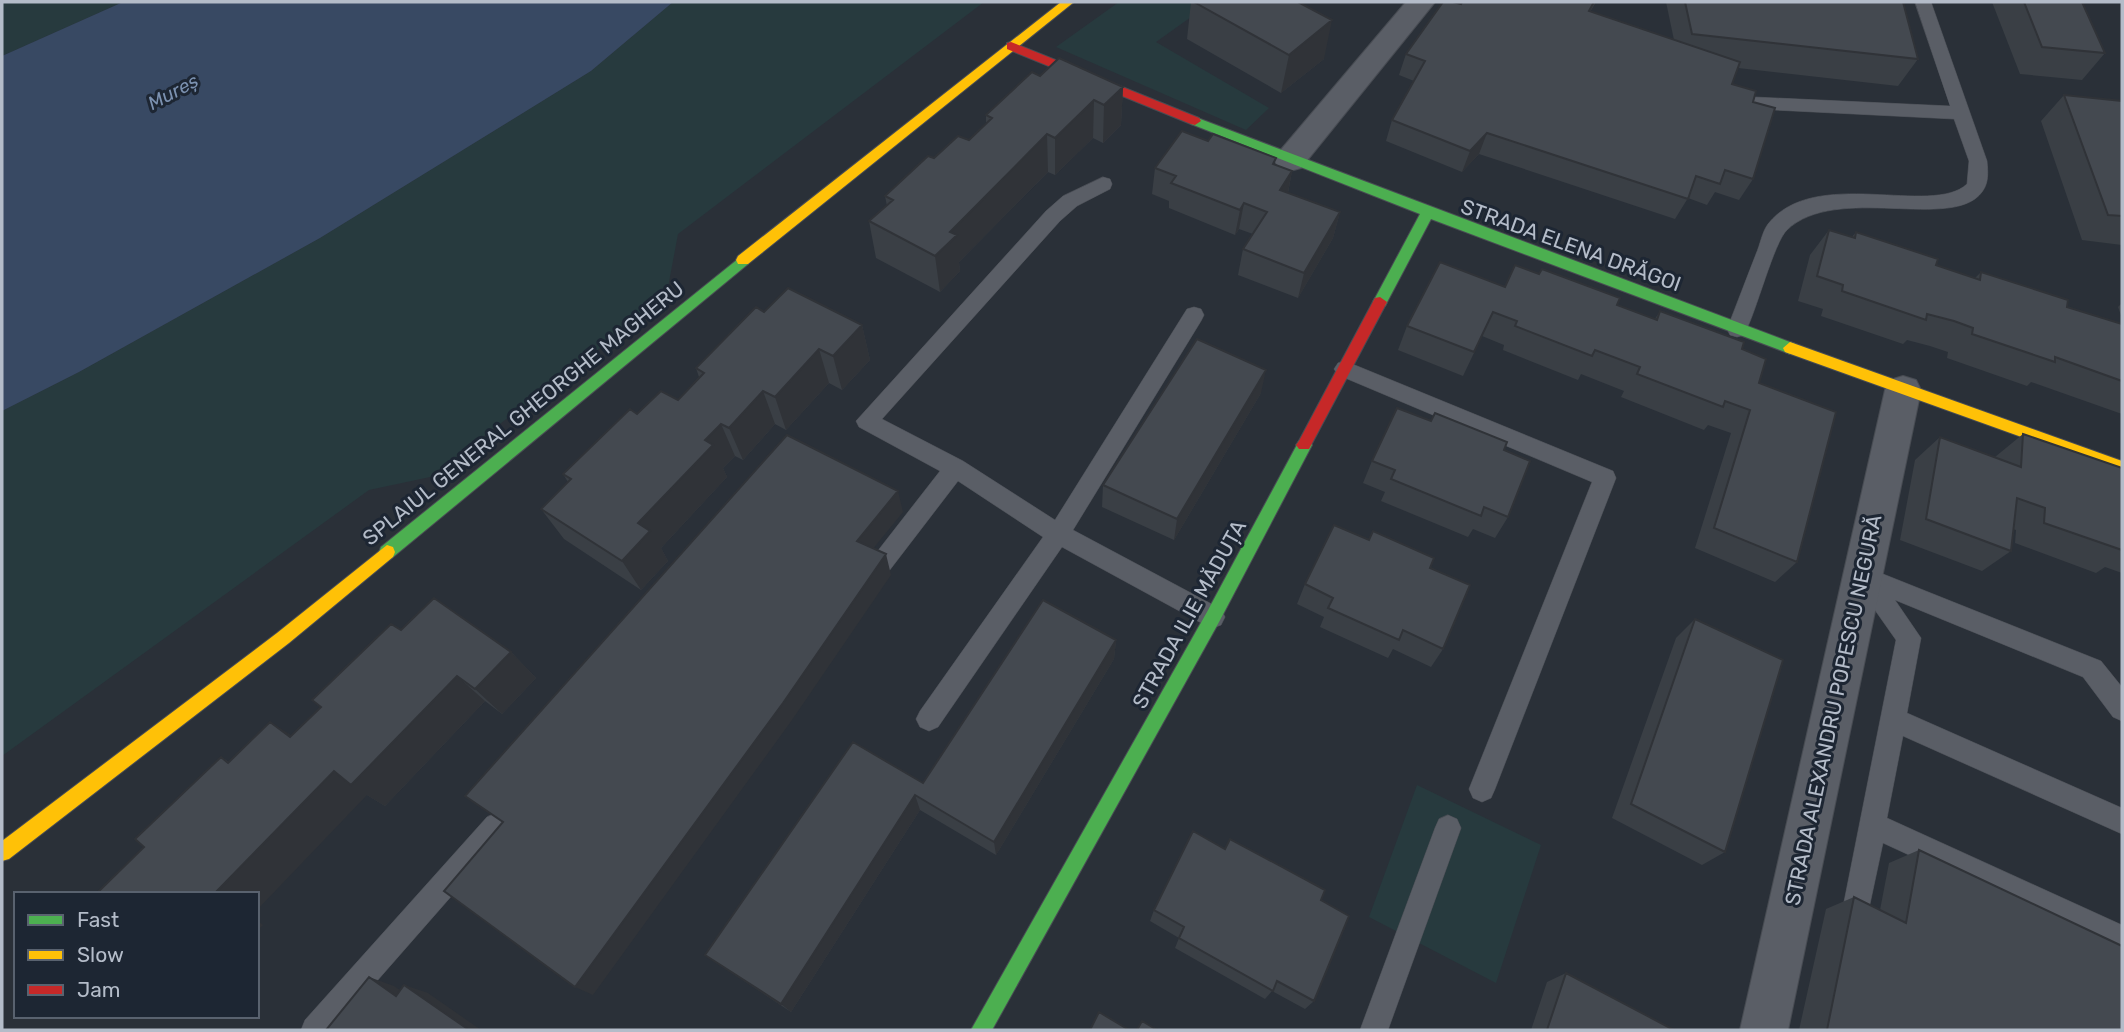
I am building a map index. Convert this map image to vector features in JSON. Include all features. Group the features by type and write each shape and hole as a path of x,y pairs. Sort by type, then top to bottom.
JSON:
{"street":[{"name":"SPLAIUL GENERAL GHEORGHE MAGHERU","path":"2,852 283,638 682,309 1068,2"},
{"path":"1290,160 1421,2"},
{"name":"STRADA ELENA DRĂGOI","path":"1012,46 1427,214 1903,390 2122,467"},
{"name":"STRADA ILIE MĂDUȚA","path":"981,1030 1213,617 1427,214"},
{"name":"STRADA ALEXANDRU POPESCU NEGURĂ","path":"1764,1030 1903,390"}],"lane":[{"path":"1737,329 1776,228 1788,216 1810,205 1840,200 1933,202 1958,198 1973,191 1979,181 1978,160 1923,2"},
{"path":"1754,103 1962,113"},
{"path":"1103,184 1070,201 1053,216 867,421 955,468 1058,534 1213,617"},
{"path":"929,719 1058,534 1194,315"},
{"path":"1345,369 1605,478 1482,789"},
{"path":"881,564 955,468"},
{"path":"1863,576 2092,669 2122,709"},
{"path":"1854,922 1909,638 1863,576"},
{"path":"1892,719 2122,821"},
{"path":"1872,825 2122,939"},
{"path":"315,1030 496,826"},
{"path":"1374,1030 1448,828"}],"green space":[{"path":"2,2 123,2 2,56"},
{"path":"673,2 984,2 678,234 666,298 430,477 369,490 2,756 2,411 79,372 320,238 591,71"},
{"path":"1119,2 1212,2 1156,42 1269,108 1246,130 1056,47"},
{"path":"1417,785 1541,845 1496,983 1369,917"}],"water":[{"name":"Mureș","path":"123,2 673,2 591,71 320,238 79,372 2,411 2,56"}],"building":[{"path":"1194,2 1298,2 1332,20 1289,55"},
{"path":"1443,2 1594,2 1589,11 1740,62 1732,84 1756,91 1753,102 1775,108 1753,179 1725,170 1720,184 1696,176 1688,199 1487,133 1470,151 1392,120 1425,61 1406,54"},
{"path":"1685,2 1903,2 1918,59 1692,34"},
{"path":"2024,2 2082,2 2105,53 2042,47"},
{"path":"1059,58 1123,87 1104,105 1094,100 1055,138 1047,134 950,232 957,235 935,256 869,221 893,200 885,196 928,156 934,158 958,136 969,140 992,118 986,115 1032,72 1040,76"},
{"path":"2064,95 2122,101 2122,216 2108,215"},
{"path":"1182,131 1208,141 1213,134 1276,158 1273,164 1292,171 1280,190 1340,212 1304,273 1243,249 1267,212 1244,203 1240,210 1171,183 1176,176 1155,168"},
{"path":"1829,230 1855,238 1856,232 1938,259 1936,265 1980,280 1981,272 2068,300 2067,307 2122,324 2122,381 2055,357 2055,362 1972,334 1973,328 1954,321 1927,314 1926,320 1842,291 1843,285 1817,276"},
{"path":"1440,262 1505,287 1515,265 1539,274 1542,269 1620,298 1617,305 1657,320 1660,311 1744,342 1742,349 1766,359 1759,383 1836,412 1797,562 1714,528 1750,410 1725,401 1723,407 1637,374 1640,367 1595,350 1592,356 1515,326 1517,321 1493,312 1474,352 1407,326"},
{"path":"788,288 862,325 833,356 819,349 775,397 763,391 729,428 721,424 705,440 713,445 638,523 650,531 622,561 541,509 571,479 563,474 630,409 637,414 661,391 678,400 704,373 696,368 756,307 764,312"},
{"path":"1197,339 1266,370 1177,519 1103,485"},
{"path":"1397,408 1431,421 1435,413 1507,442 1504,450 1530,461 1508,517 1484,507 1481,516 1391,479 1395,470 1372,461"},
{"path":"2023,434 2122,468 2122,550 2044,523 2045,508 2017,498 2011,551 1926,519 1940,437 2021,467"},
{"path":"787,435 898,491 857,541 886,554 783,703 575,987 444,891 503,822 465,796"},
{"path":"1334,525 1369,540 1373,531 1434,558 1430,568 1470,585 1443,649 1403,630 1399,640 1328,608 1333,598 1305,584"},
{"path":"434,598 511,652 475,689 457,676 351,785 334,771 216,892 98,892 144,847 135,839 221,757 228,763 270,722 290,737 321,707 312,700 391,624 401,630"},
{"path":"1043,600 1116,640 994,842 915,795 781,1004 705,955 853,742 923,783"},
{"path":"1695,619 1783,660 1725,852 1631,804"},
{"path":"1193,831 1225,849 1230,839 1325,890 1321,900 1349,916 1314,1001 1277,981 1273,991 1179,938 1184,927 1154,910"},
{"path":"1919,850 2122,946 2122,1030 1827,1030 1854,897 1906,923"},
{"path":"1566,973 1674,1030 1547,1030"},
{"path":"369,977 396,996 404,985 469,1030 326,1030"},
{"path":"1099,1012 1129,1030 1090,1030"},
{"path":"1142,1021 1157,1030 1137,1030"}],"traffic: fast":[{"path":"1195,121 1425,211 1790,348"},
{"path":"1380,302 1427,214"},
{"path":"387,552 743,260"},
{"path":"981,1030 1213,617 1304,445"}],"traffic: slow":[{"path":"743,260 1068,2"},
{"path":"1790,348 2122,467"},
{"path":"2,852 283,638 387,552"}],"traffic: jam":[{"path":"1011,46 1195,121"},
{"path":"1304,445 1380,302"}]}
